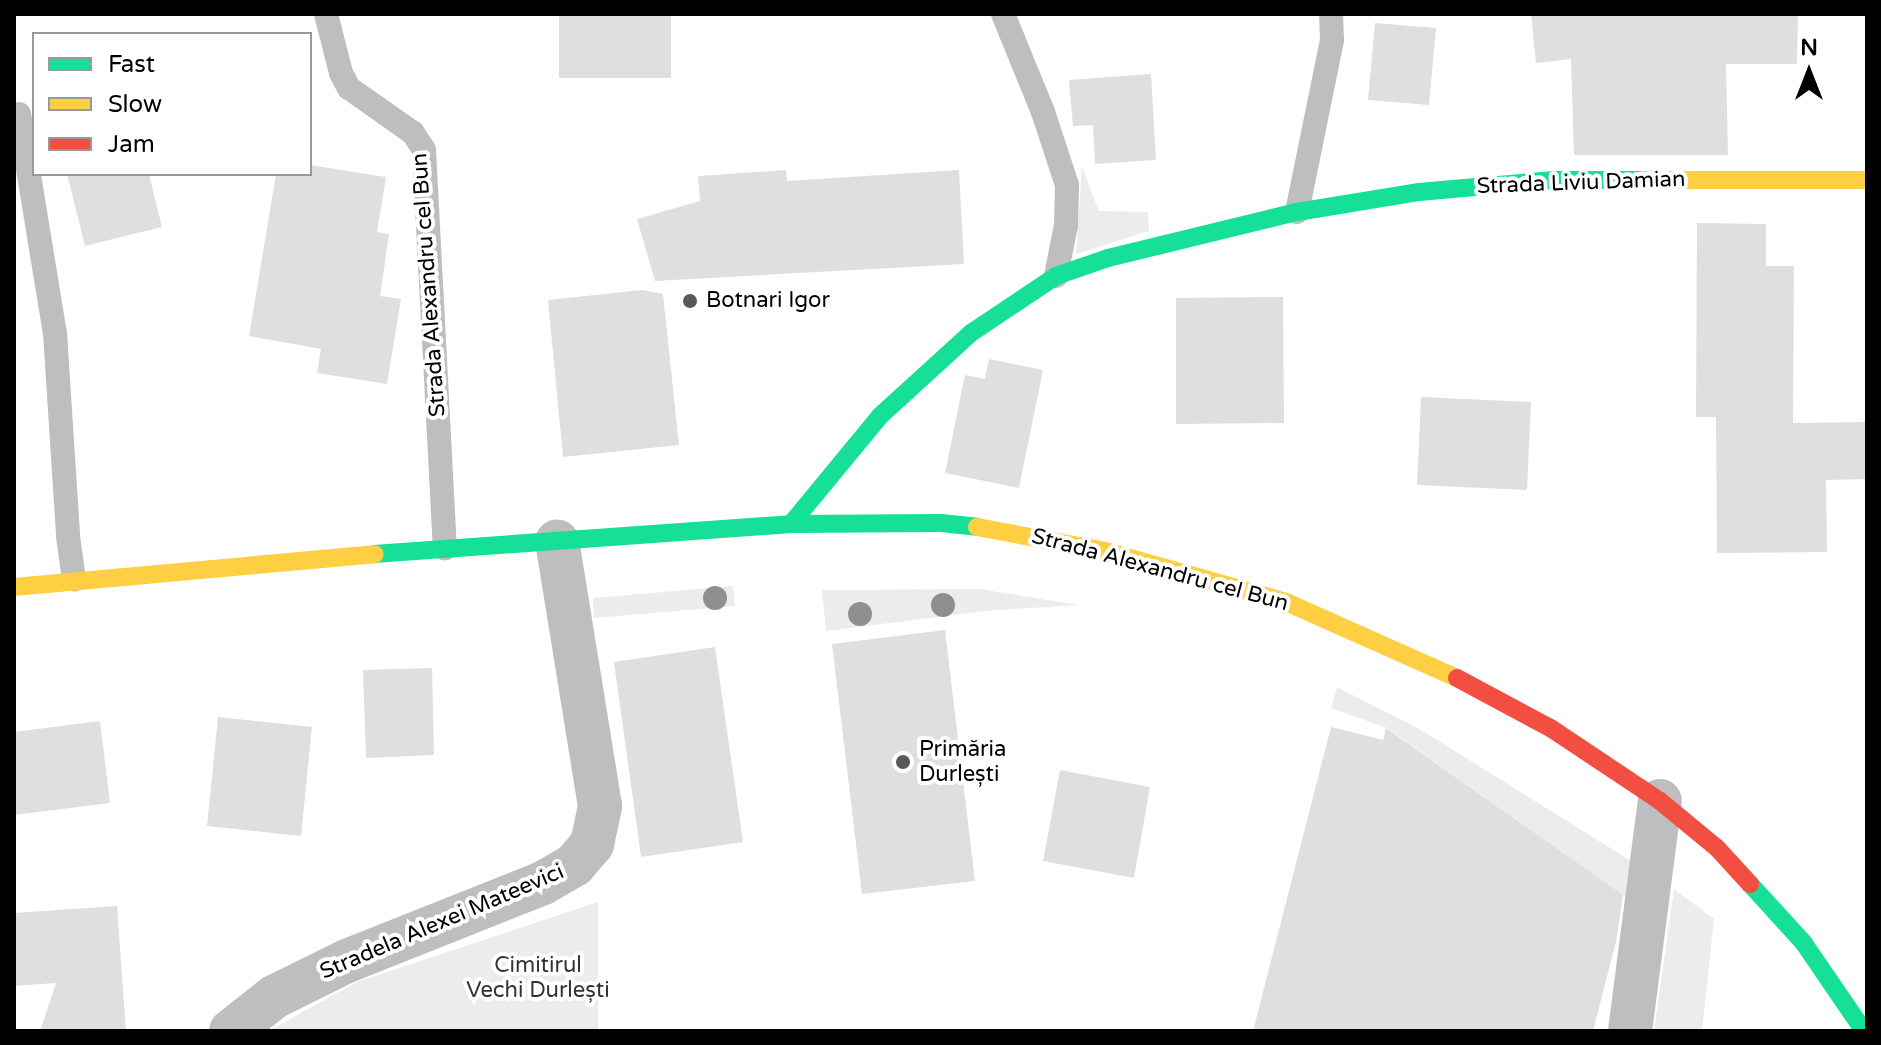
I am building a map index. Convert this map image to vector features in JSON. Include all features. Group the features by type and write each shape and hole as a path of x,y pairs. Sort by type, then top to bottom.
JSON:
{"street":[{"name":"Strada Liviu Damian","path":"791,524 880,416 971,333 1056,276 1108,258 1297,212 1419,192 1554,180 1867,180"},
{"name":"Strada Alexandru cel Bun","path":"14,587 445,548 791,524 941,523 1014,532 1105,551 1286,602 1476,686 1552,729 1660,801 1717,848 1803,942 1864,1031"},
{"name":"Stradela Alexei Mateevici","path":"231,1031 274,997 347,961 543,883 574,865 592,844 600,806 557,541"},
{"path":"1630,1031 1660,801"}],"lane":[{"name":"Strada Alexandru cel Bun","path":"326,14 341,73 349,88 413,133 424,150 445,548"},
{"path":"1003,14 1043,112 1067,185 1066,225 1056,276"},
{"path":"1297,212 1332,40 1331,14"},
{"path":"19,114 55,333 68,536 74,580"}],"green space":[{"path":"1082,167 1099,211 1148,212 1149,231 1076,254"},
{"path":"733,586 735,606 594,618 593,598"},
{"path":"979,589 1078,605 985,611 826,631 822,590"},
{"path":"1337,687 1421,730 1639,866 1638,906 1387,728 1331,708"},
{"path":"1674,889 1714,919 1702,1031 1654,1031"},
{"name":"Cimitirul Vechi Durlești","path":"598,902 598,1031 268,1031 357,982"}],"building":[{"path":"559,14 671,14 671,78 559,78"},
{"path":"1531,14 1798,14 1797,64 1726,64 1728,155 1574,155 1571,59 1536,63"},
{"path":"1375,23 1436,28 1429,105 1368,100"},
{"path":"1151,74 1156,160 1095,164 1093,125 1073,126 1069,80"},
{"path":"312,165 386,177 377,232 389,234 380,296 401,299 387,384 317,373 321,349 249,336 276,176 312,176"},
{"path":"786,170 787,181 959,170 964,264 655,281 637,219 700,201 698,176"},
{"path":"68,176 149,176 162,227 85,246"},
{"path":"1697,223 1766,224 1766,266 1794,266 1793,423 1867,422 1867,479 1826,480 1827,552 1717,553 1716,417 1696,417"},
{"path":"642,290 663,294 679,445 563,457 548,300"},
{"path":"1283,297 1284,423 1176,424 1176,298"},
{"path":"989,359 1043,370 1019,488 945,473 965,375 985,379"},
{"path":"1421,397 1531,402 1527,490 1417,485"},
{"name":"Primăria Durlești","path":"945,630 975,881 862,894 832,644"},
{"path":"715,647 743,842 641,857 614,662"},
{"path":"432,668 434,755 366,758 363,670"},
{"path":"218,717 312,727 301,836 207,826"},
{"path":"100,721 110,803 14,815 14,732"},
{"path":"1331,727 1383,740 1386,728 1623,895 1616,942 1593,1031 1253,1031"},
{"path":"1060,770 1150,787 1134,878 1043,861"},
{"path":"117,906 126,1031 40,1031 56,983 14,986 14,913"}],"traffic: fast":[{"path":"791,524 880,416 971,333 1056,276 1108,258 1297,212 1419,192 1554,180 1643,180"},
{"path":"374,554 791,524 941,523 977,527"},
{"path":"1750,884 1803,942 1864,1031"}],"traffic: slow":[{"path":"1643,180 1867,180"},
{"path":"977,527 1105,551 1286,602 1457,678"},
{"path":"14,587 374,554"}],"traffic: jam":[{"path":"1457,678 1552,729 1660,801 1717,848 1750,884"}],"place":[{"name":"Botnari Igor","path":"690,301"},
{"name":"Primăria Durlești","path":"903,762"}]}
